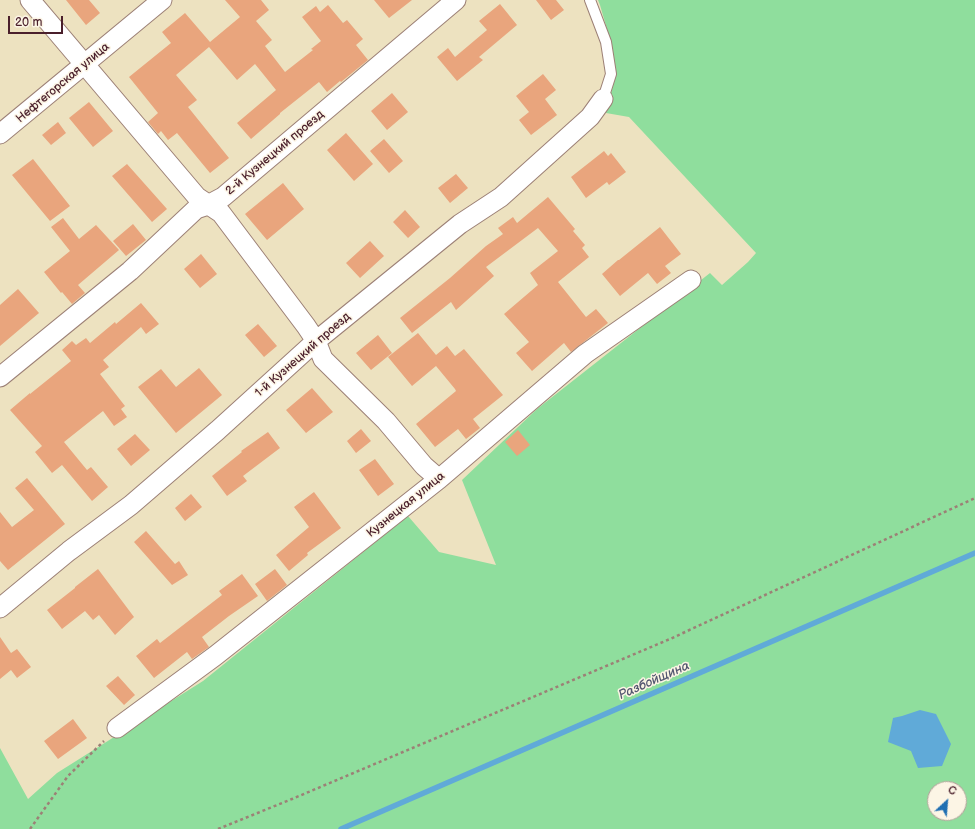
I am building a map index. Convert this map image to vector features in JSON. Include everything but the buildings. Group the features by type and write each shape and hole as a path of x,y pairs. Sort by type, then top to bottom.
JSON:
{"street":[{"path":"30,0 197,197 221,213 306,326 316,341 323,359 386,421 424,466 439,479"},
{"name":"Нефтегорская улица","path":"0,134 162,0"},
{"name":"2-й Кузнецкий проезд","path":"0,377 130,270 196,209 208,205 223,197 456,0"},
{"name":"1-й Кузнецкий проезд","path":"0,608 69,551 131,505 218,430 316,341 460,224 501,196 590,117 603,99"},
{"name":"Кузнецкая улица","path":"117,728 215,656 439,479 585,354 691,280"}],"lane":[{"path":"590,0 606,42 611,74 603,99"}],"path":[{"path":"218,829 670,639 975,498"},
{"path":"30,829 68,776 117,728"}],"green space":[{"path":"598,0 975,0 975,829 0,829 0,748 28,799 57,773 203,681 408,516 439,552 496,565 462,480 537,409 710,273 722,285 756,253 629,117 606,113 605,106 612,90 614,64 611,43"}],"water":[{"path":"920,710 936,714 951,744 942,766 918,768 911,751 888,742 893,718"}],"waterway":[{"name":"Разбойщина","path":"341,829 975,553"}]}
